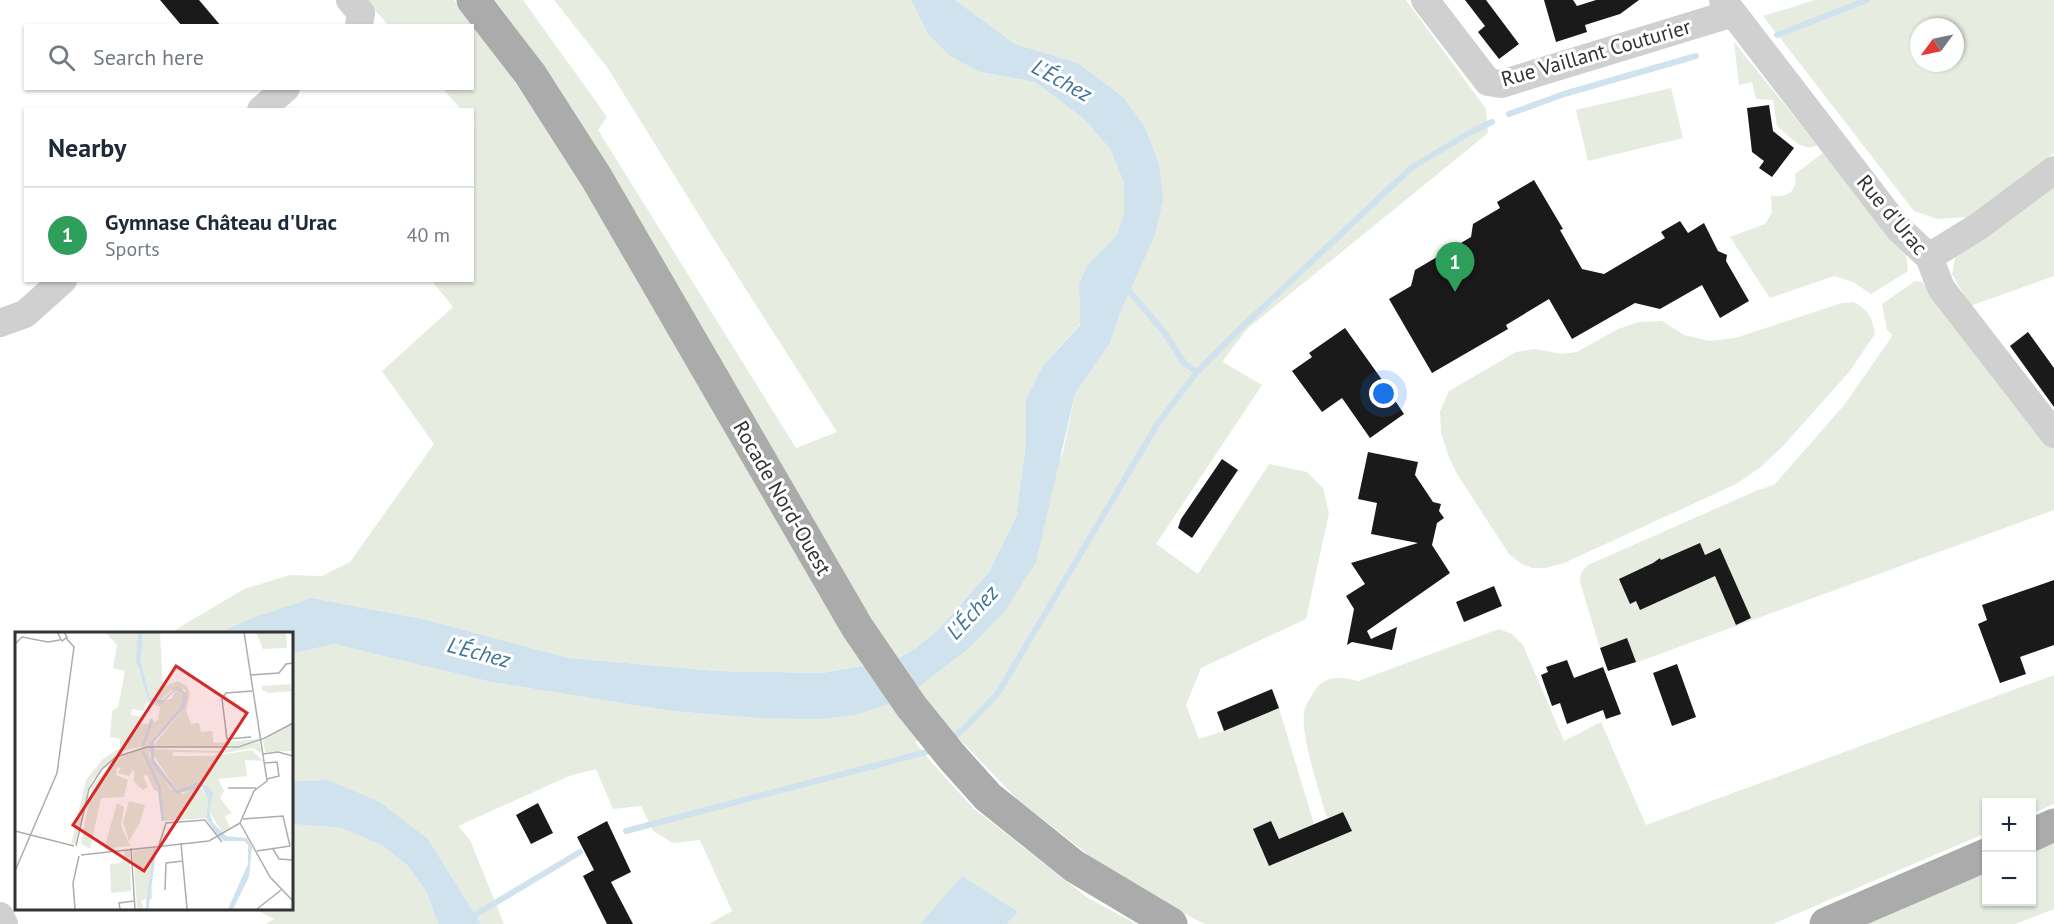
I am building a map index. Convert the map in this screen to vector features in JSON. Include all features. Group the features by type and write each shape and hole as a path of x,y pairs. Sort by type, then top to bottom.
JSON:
{"main road":[{"name":"Rocade Nord-Ouest","path":"472,0 530,74 596,177 857,627 911,706 952,758 988,797 1074,866 1171,924"},
{"path":"2036,833 2054,825"},
{"path":"1826,924 1982,857"}],"street":[{"path":"350,0 361,13 359,24"},
{"name":"Rue Vaillant Couturier","path":"1425,0 1488,82 1501,84 1728,7"},
{"name":"Rue d'Urac","path":"1728,7 1899,229 1929,257 1941,288 2054,434"},
{"path":"263,108 284,90"},
{"path":"1929,257 1979,226 2054,170"},
{"path":"0,323 25,314 61,282"},
{"path":"0,916 4,924"}],"shaded area":[{"path":"366,0 454,0 473,24 387,24"},
{"path":"492,0 523,0 607,117 598,130 796,448 837,432 607,67 554,0 911,0 928,34 980,72 1035,82 1085,120 1110,149 1124,183 1124,213 1117,235 1088,264 1079,283 1080,324 1042,367 1026,399 1026,443 1016,517 989,572 938,630 915,649 895,660"},
{"path":"955,0 1406,0 1486,109 1488,133 1247,329 1224,359 1223,362 1262,385 1156,544 1198,574 1269,464 1307,472 1323,488 1329,513 1306,619 1201,668 1186,705 1199,739 1279,708 1314,824 1279,839 1271,821 1253,829 1269,866 1351,831 1343,812 1327,818 1308,751 1304,712 1315,690 1331,679 1343,678 1358,681 1499,629 1512,634 1523,645 1564,741 1601,722 1646,825 2054,675 2054,804 2036,812 2036,798 1982,798 1982,835 1773,924 1205,924 1127,885 1016,798 948,727 915,742 974,809 1088,898 1136,924 709,924 732,911 700,840 673,843 653,831 641,806 613,809 596,769 569,776 458,826 470,840 504,924 481,924 428,839 327,780 292,781 292,654 334,644 491,682 671,711 757,718 969,648 1063,452 1075,394 1110,343 1122,308 1159,164 1145,127 1122,97 1078,63 1015,44"},
{"path":"1815,0 2054,0 2054,153 1968,217 1937,219 1914,211 1763,16"},
{"path":"474,26 494,51 581,181 865,665 822,673 717,671 569,658 423,619 312,598 252,618 220,632 172,632 244,589 290,575 322,576 350,562 434,444 382,371 453,307 433,282 474,282 474,108 460,108 444,90 474,90"},
{"path":"1734,42 1817,145 1806,147 1796,142 1777,126 1773,100 1756,99 1752,82 1739,85"},
{"path":"1671,88 1683,138 1588,161 1576,110"},
{"path":"1823,153 1906,255 1908,271 1871,294 1853,282 1834,276 1770,298 1730,237 1765,224 1772,212 1771,196 1782,196 1790,192 1795,185 1795,174"},
{"path":"2054,183 2054,276 1970,306 1952,274 1956,253"},
{"path":"1915,281 1922,282 2054,448 2054,510 1635,663 1627,638 1600,648 1580,582 1581,573 1588,565 1774,485 1845,404 1893,335 1887,330 1882,304"},
{"path":"1854,302 1869,315 1875,334 1849,372 1783,446 1761,467 1736,484 1564,563 1545,568 1532,568 1509,554 1457,474 1448,455 1441,432 1440,411 1449,391 1516,352 1535,349 1562,354 1577,352 1618,329 1639,322 1662,321 1684,335 1710,341 1735,338 1842,303"},
{"path":"292,824 342,828 383,846 408,866 427,893 438,924 266,924 274,919 255,909 292,909"},
{"path":"2054,840 2054,909 2015,924 1863,924 1982,872 1982,906 2036,906 2036,848"}],"water":[{"name":"L'Échez","path":"911,0 955,0 1015,44 1078,63 1123,97 1145,127 1159,164 1163,199 1155,235 1122,308 1110,343 1075,394 1036,562 1005,611 969,648 916,689 886,705 855,715 818,719 757,718 671,711 491,682 334,644 292,654 292,632 220,632 252,618 312,598 423,619 569,658 717,671 822,673 895,660 915,649 938,630 989,572 1016,517 1026,443 1026,399 1042,367 1080,325 1079,283 1088,264 1117,235 1124,213 1124,183 1110,149 1085,120 1035,82 980,72 949,55 928,34"},
{"path":"327,780 378,801 428,839 481,924 438,924 427,893 408,866 383,846 342,828 292,824 292,781"},
{"path":"962,876 1018,912 1006,924 920,924"}],"building":[{"path":"160,0 199,0 219,24 180,24"},
{"path":"1465,0 1486,0 1519,44 1499,59 1478,32 1485,26"},
{"path":"1544,0 1573,0 1577,6 1596,0 1639,0 1620,14 1585,25 1587,32 1556,42"},
{"path":"1769,105 1773,131 1794,148 1772,177 1759,168 1764,161 1752,152 1747,108"},
{"path":"1534,180 1563,229 1560,230 1582,269 1604,274 1665,238 1661,232 1680,221 1688,233 1704,223 1718,251 1727,255 1726,261 1749,301 1720,318 1702,285 1660,309 1635,303 1572,339 1549,299 1506,325 1508,329 1432,373 1389,299 1411,286 1415,270 1471,237 1473,224 1500,208 1497,202"},
{"path":"1345,328 1404,414 1370,438 1342,398 1322,412 1292,371 1312,357 1309,353"},
{"path":"2028,332 2054,368 2054,407 2010,346"},
{"path":"1368,452 1418,462 1415,475 1433,502 1441,504 1439,511 1444,518 1437,523 1432,545 1450,573 1367,631 1371,639 1397,627 1392,650 1352,642 1347,645 1354,609 1346,596 1365,584 1351,563 1418,543 1371,534 1377,503 1358,499"},
{"path":"1222,459 1238,470 1192,538 1178,528 1181,519"},
{"path":"1700,543 1705,555 1720,548 1751,618 1736,625 1715,576 1640,610 1636,601 1630,604 1619,579 1660,558 1661,560"},
{"path":"2054,580 2054,645 2020,657 2026,674 2000,683 1978,624 1987,620 1982,605"},
{"path":"1494,586 1502,606 1464,622 1456,602"},
{"path":"1627,638 1636,662 1608,671 1600,648"},
{"path":"1567,660 1574,678 1603,667 1621,714 1606,719 1603,710 1567,724 1560,703 1552,706 1541,675 1548,672 1546,667"},
{"path":"1677,664 1696,717 1672,726 1653,673"},
{"path":"1272,689 1279,708 1224,731 1217,712"},
{"path":"538,803 553,833 531,844 516,815"},
{"path":"1343,812 1352,831 1269,866 1253,829 1271,821 1279,839"},
{"path":"607,821 631,872 611,882 633,924 607,924 583,876 594,870 577,837"}],"waterway":[{"path":"1777,35 1867,0"},
{"path":"1509,114 1564,94 1696,56"},
{"path":"950,740 966,727 998,693 1158,423 1197,372 1411,168 1492,122"},
{"path":"1124,285 1164,332 1184,363 1197,372"},
{"path":"626,831 934,750"},
{"path":"470,918 580,852"}],"place":[{"name":"Gymnase Château d'Urac","path":"1455,292"}]}
